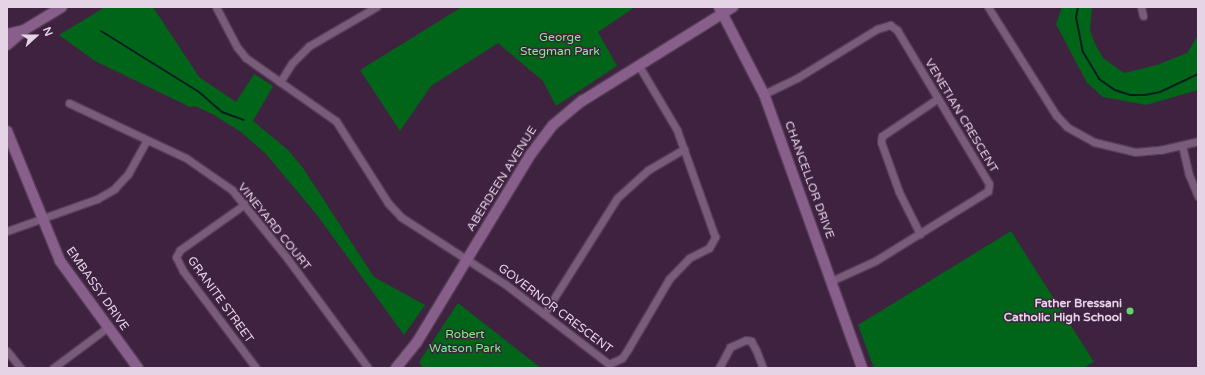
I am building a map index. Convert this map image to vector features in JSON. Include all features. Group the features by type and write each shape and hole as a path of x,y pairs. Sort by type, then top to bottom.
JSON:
{"street":[{"path":"7,46 24,30 62,7"},
{"name":"GOVERNOR CRESCENT","path":"216,7 237,47 251,61 336,121 388,203 401,217 505,284 602,361 609,364 622,358 669,279 689,258 714,243 713,228 674,124 639,66"},
{"path":"280,82 292,63 309,46 376,7"},
{"name":"ABERDEEN AVENUE","path":"396,368 417,342 547,133 582,101 639,66 720,10 733,7"},
{"path":"988,7 1056,115 1067,127 1094,142 1136,152 1198,141"},
{"path":"1141,7 1143,16"},
{"name":"CHANCELLOR DRIVE","path":"720,10 764,94 862,368"},
{"name":"VENETIAN CRESCENT","path":"764,94 797,78 877,29 890,25 897,30 989,184 988,190 920,234 875,261 831,281"},
{"path":"7,34 24,30"},
{"path":"920,234 899,192 881,142 882,136 937,99"},
{"name":"VINEYARD COURT","path":"69,103 205,169 245,204 368,368"},
{"name":"EMBASSY DRIVE","path":"7,131 19,156 41,218 60,261 138,368"},
{"path":"7,231 97,199 114,189 128,174 147,140"},
{"path":"1182,145 1189,175 1198,196"},
{"path":"544,314 617,198 648,170 684,149"},
{"name":"GRANITE STREET","path":"245,204 180,250 176,257 183,271 256,368"},
{"path":"52,368 108,328"},
{"path":"719,368 730,347 746,340 751,341 763,368"},
{"path":"7,351 21,368"}],"green space":[{"path":"105,7 153,7 199,77 236,102 254,74 273,86 253,121 288,150 303,168 374,277 425,305 404,335 317,215 266,154 241,132 214,115 195,106 190,107 95,61 59,35"},
{"name":"George Stegman Park","path":"462,7 635,7 598,32 617,66 556,106 543,81 498,43 431,86 400,131 360,70"},
{"path":"1062,7 1092,7 1090,30 1095,44 1103,58 1124,73 1157,65 1187,53 1197,37 1198,7 1198,90 1146,105 1103,97 1087,83 1056,24"},
{"path":"1011,231 1094,362 1083,368 874,368 858,325"},
{"name":"Robert Watson Park","path":"458,303 541,368 423,368 419,362"}],"waterway":[{"path":"1078,7 1076,17 1083,52 1099,79 1115,90 1130,95 1145,95 1160,92 1198,74"},
{"path":"101,31 199,92 222,112 244,120"}],"place":[{"name":"Father Bressani Catholic High School","path":"1130,311"}]}
